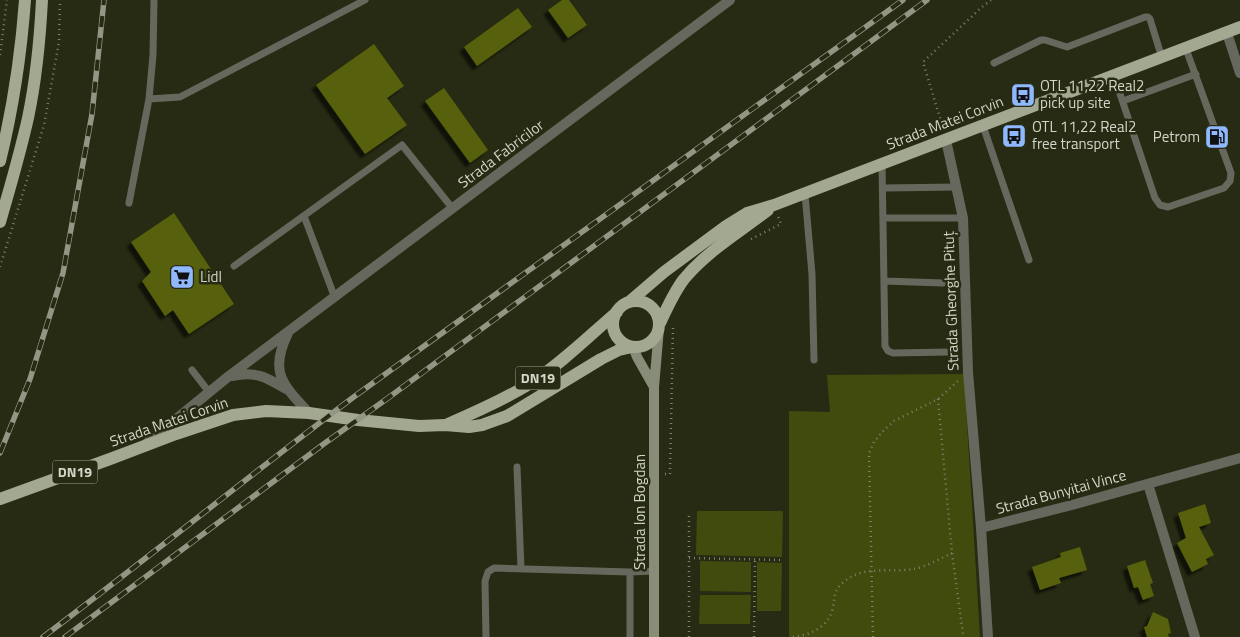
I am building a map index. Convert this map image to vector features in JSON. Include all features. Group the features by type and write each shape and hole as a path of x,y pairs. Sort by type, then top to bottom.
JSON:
{"main road":[{"path":"0,161 16,84 25,0"},
{"path":"0,222 28,118 35,76 42,0"},
{"name":"Strada Matei Corvin","path":"629,302 664,272 726,226 747,213 774,206 1240,28"},
{"name":"Strada Matei Corvin","path":"659,325 675,293 694,268 717,248 774,206"},
{"path":"629,302 637,300 652,306 657,312 659,325"},
{"name":"DN19","path":"617,312 629,302"},
{"path":"617,312 613,325 615,332 618,338 633,347"},
{"name":"Strada Matei Corvin","path":"445,425 531,383 568,356 617,312"},
{"name":"DN19","path":"633,347 647,344 653,340 659,325"},
{"name":"Strada Ion Bogdan","path":"654,637 654,387 659,325"},
{"name":"Strada Matei Corvin","path":"0,499 233,415 266,411 309,413 419,426 445,425 469,427 482,425 507,416 600,359 619,350 633,347"},
{"name":"Strada Ion Bogdan","path":"633,347 654,387"}],"street":[{"name":"Strada Fabricilor","path":"143,446 229,376 730,0"},
{"path":"1227,33 1240,73"},
{"name":"Strada Gheorghe Pituț","path":"946,140 963,218 968,372 988,637"},
{"path":"287,390 278,368 282,345 289,332"},
{"path":"229,376 246,373 269,379 287,390 309,413"},
{"name":"Strada Bunyitai Vince","path":"981,528 1072,505 1240,458"},
{"name":"Strada Bunyitai Vince","path":"1148,484 1194,637"}],"lane":[{"path":"129,203 149,99 153,55 154,0"},
{"path":"149,99 180,97 365,0"},
{"path":"994,63 1041,40 1067,47 1145,17 1150,19 1162,58"},
{"path":"1114,76 1155,198 1160,205 1168,207 1224,188 1230,181 1231,173 1186,49"},
{"path":"1123,101 1196,74"},
{"path":"983,126 1028,260"},
{"path":"234,266 402,145 453,209"},
{"path":"882,164 885,346 888,351 893,353 949,352"},
{"path":"883,188 956,187"},
{"path":"805,194 812,274 814,360"},
{"path":"304,216 334,298"},
{"path":"883,218 963,218"},
{"path":"884,281 942,283"},
{"path":"192,370 209,392"},
{"path":"517,467 520,569"},
{"path":"486,637 485,581 488,572 494,568 654,571"},
{"path":"630,572 630,637"}],"path":[{"path":"0,55 7,0"},
{"path":"946,140 923,62 991,0"},
{"path":"746,242 781,224 774,206"},
{"path":"655,475 670,474 673,326"},
{"path":"872,637 870,453 874,442 894,421 938,399 968,372"},
{"path":"938,399 952,553 963,634"},
{"path":"688,637 689,514"},
{"path":"793,637 803,636 815,631 826,622 832,612 835,593 839,586 847,579 871,570 914,569 952,553"},
{"path":"689,558 782,560"},
{"path":"754,637 755,559"}],"green space":[{"path":"964,374 980,637 789,637 789,411 830,412 827,375"},
{"path":"697,511 783,511 782,557 696,555"},
{"path":"700,561 751,562 751,592 700,591"},
{"path":"757,562 782,563 781,611 757,611"},
{"path":"700,595 751,595 750,624 699,624"}],"building":[{"path":"562,0 569,0 587,25 568,38 548,10"},
{"path":"518,8 532,27 477,66 464,47"},
{"path":"374,44 404,86 387,98 407,125 365,154 316,85"},
{"path":"444,88 488,150 470,163 425,101"},
{"name":"Lidl","path":"174,213 234,304 189,334 173,310 165,316 142,281 151,272 131,242"},
{"path":"1205,504 1211,523 1199,527 1214,555 1206,559 1208,564 1192,572 1177,543 1186,538 1178,513"},
{"path":"1080,547 1087,570 1059,578 1061,583 1040,590 1032,567 1061,557 1060,553"},
{"path":"1145,560 1153,583 1150,584 1154,596 1143,600 1138,587 1134,588 1127,566"},
{"path":"1153,612 1168,619 1171,633 1168,634 1169,637 1147,637 1144,627 1147,626"}],"railway":[{"path":"0,453 30,379 63,273 92,114 104,0"},
{"path":"43,637 355,396 903,0"},
{"path":"65,637 325,443 927,0"}],"place":[{"name":"OTL 11,22 Real2 pick up site","path":"1023,95"},
{"name":"OTL 11,22 Real2 free transport","path":"1014,136"},
{"name":"Petrom","path":"1217,137"},
{"name":"Lidl","path":"182,277"}]}
